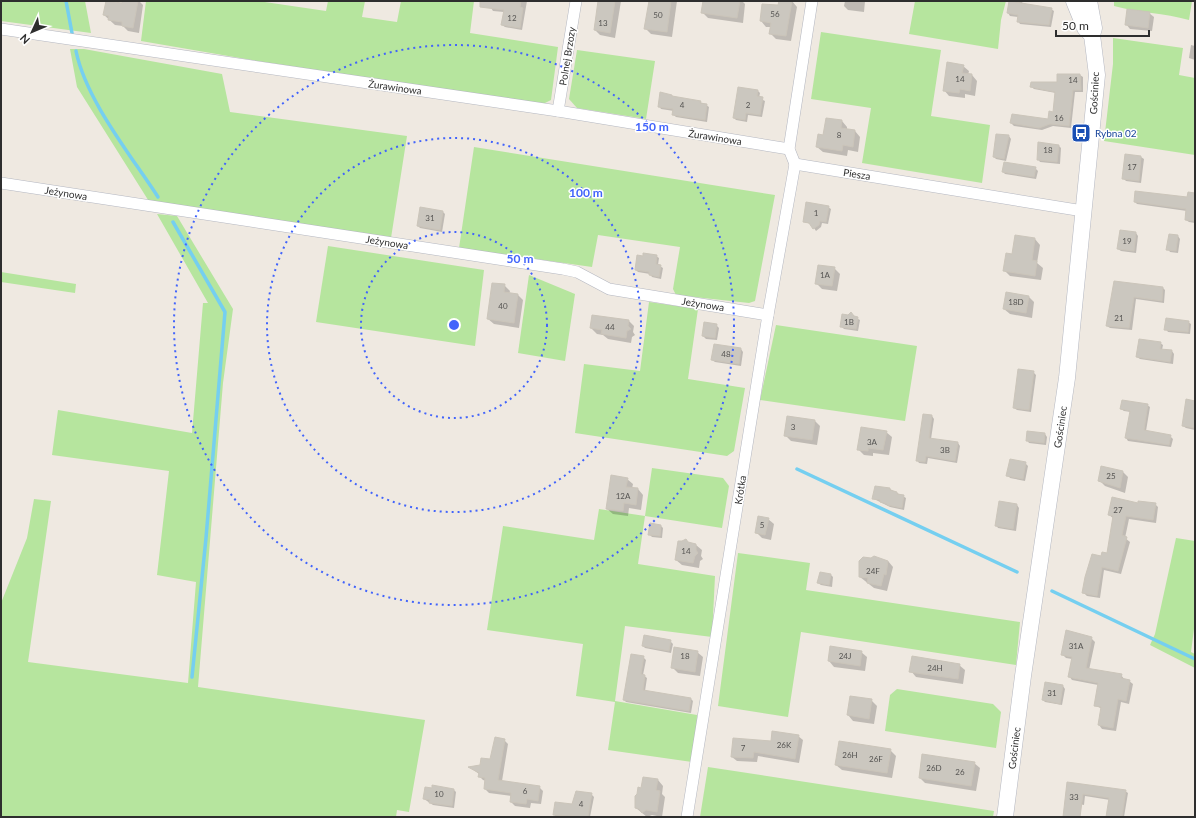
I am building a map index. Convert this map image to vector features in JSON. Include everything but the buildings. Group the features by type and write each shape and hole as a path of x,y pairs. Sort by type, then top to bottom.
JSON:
{"street":[{"name":"Polnej Brzozy","path":"558,111 576,1"},
{"path":"795,164 788,149 812,1"},
{"name":"Gościniec","path":"1074,1 1085,28 1092,35"},
{"name":"Gościniec","path":"1005,817 1023,676 1067,378 1097,75 1092,35 1094,28 1090,1"},
{"name":"Żurawinowa","path":"1,29 558,111 788,149"},
{"name":"Piesza","path":"795,164 1084,211"},
{"name":"Krótka","path":"687,817 768,315 795,164"},
{"name":"Jeżynowa","path":"1,183 564,269 577,272 609,289 768,315"}],"green space":[{"path":"1,1 85,1 91,33 1,21"},
{"path":"146,1 258,1 326,11 328,1 365,1 362,17 397,22 401,1 474,1 470,33 558,47 551,100 543,104 257,61 141,41"},
{"path":"915,1 1006,1 1001,20 998,49 909,34"},
{"path":"1114,1 1192,1 1189,20 1114,6"},
{"path":"821,32 941,50 931,116 990,125 982,183 862,163 871,108 811,99"},
{"path":"1113,38 1183,48 1179,75 1195,78 1195,155 1104,141 1113,64"},
{"path":"70,49 84,49 222,74 230,112 407,136 391,238 150,203 77,87"},
{"path":"577,50 655,61 646,119 577,108 569,99"},
{"path":"474,147 775,195 755,301 749,303 676,295 673,289 680,247 598,235 592,267 459,248"},
{"path":"157,214 177,216 233,309 223,383 198,687 425,720 409,812 397,810 396,817 1,817 1,603 27,538 34,499 51,501 28,662 188,683 196,582 157,575 169,471 52,455 58,410 192,433 203,303 208,303"},
{"path":"328,246 484,270 475,346 316,322"},
{"path":"1,272 76,284 75,293 1,282"},
{"path":"529,275 575,294 565,361 518,353"},
{"path":"649,302 698,309 688,379 745,388 734,451 727,456 575,433 584,364 640,371"},
{"path":"776,325 917,346 905,421 760,400"},
{"path":"652,468 723,478 729,486 722,528 645,516"},
{"path":"599,509 645,516 638,564 715,576 712,637 625,626 615,701 697,715 696,743 692,762 608,750 615,702 576,696 583,644 487,630 503,526 594,540"},
{"path":"1176,538 1195,541 1195,621 1191,652 1195,654 1195,668 1150,645 1155,634"},
{"path":"738,553 810,563 806,590 1020,622 1016,665 801,632 788,717 718,706"},
{"path":"897,689 993,704 1001,712 996,748 885,731 890,695"},
{"path":"708,767 994,811 993,817 700,817"}],"waterway":[{"path":"66,1 72,33"},
{"path":"76,51 81,70 99,107 122,145 158,197"},
{"path":"173,222 225,312 206,538 192,677"},
{"path":"797,469 1017,572"},
{"path":"1052,591 1195,659"}],"place":[{"name":"Rybna 02","path":"1081,133"}]}
